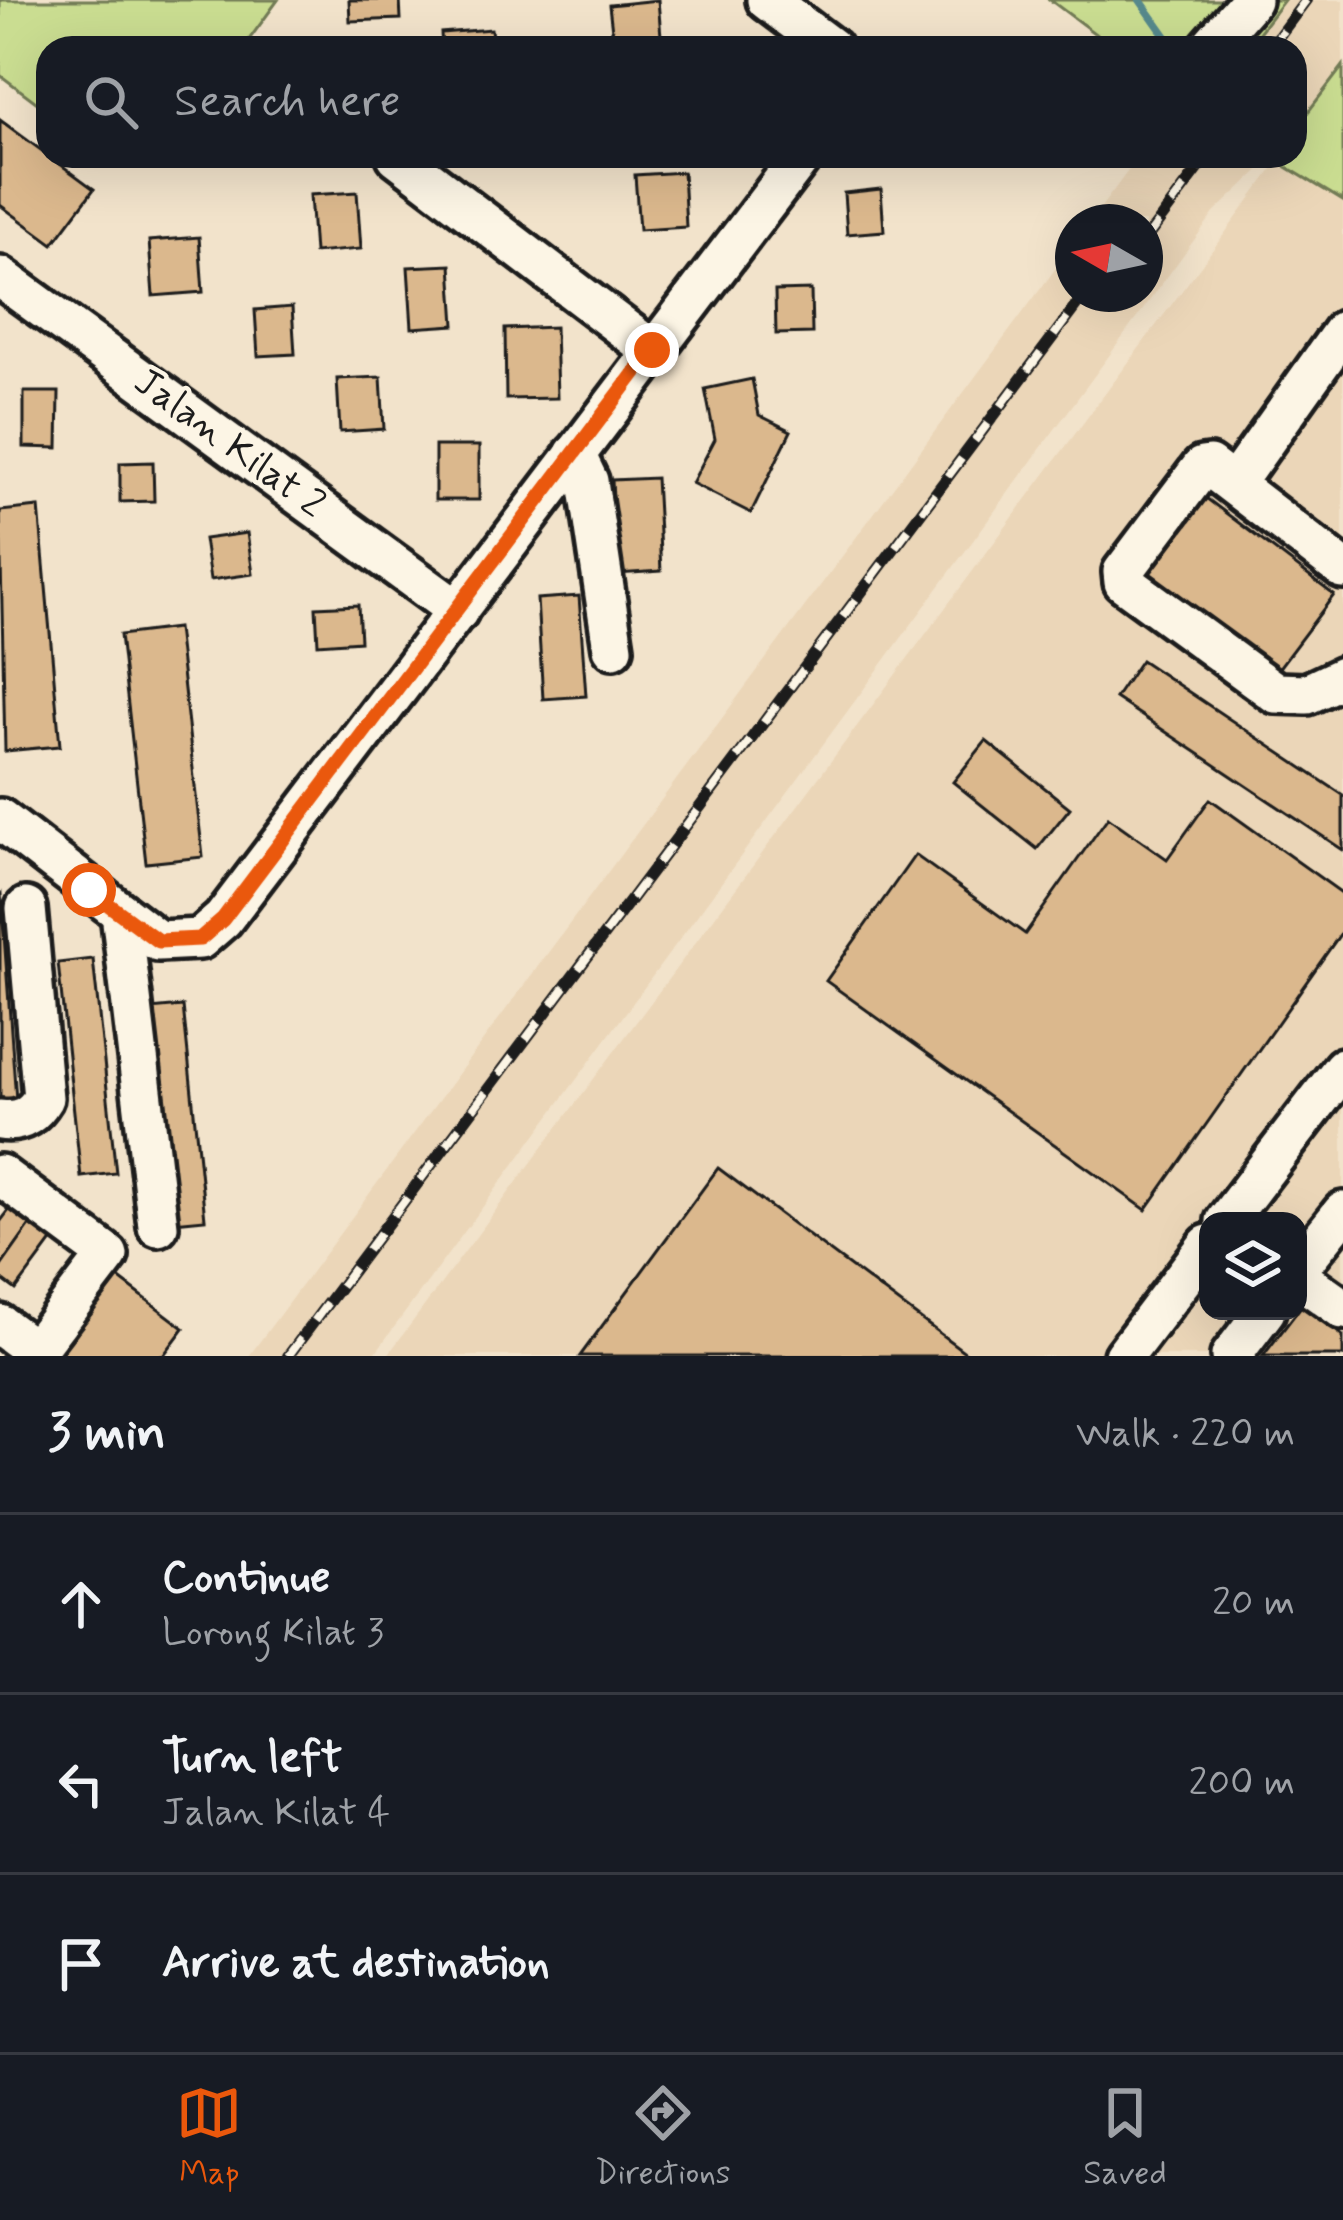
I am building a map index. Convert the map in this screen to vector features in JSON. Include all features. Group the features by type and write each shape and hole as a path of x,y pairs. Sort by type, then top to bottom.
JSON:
{"street":[{"path":"767,0 815,36"},
{"path":"1220,36 1251,0"},
{"path":"413,168 652,350"},
{"path":"0,819 158,941 200,939 223,919 259,838 458,611 793,168"},
{"name":"Jalan Kilat 2","path":"2,283 458,611"},
{"path":"1235,483 1343,331"},
{"path":"575,454 588,481 613,648"},
{"path":"1343,569 1217,469 1202,466 1127,563 1124,582 1276,693 1306,694 1343,676"},
{"path":"0,1120 25,1117 43,1098 26,908"},
{"path":"122,914 158,1226"},
{"path":"1233,1212 1343,1068"},
{"path":"0,1174 108,1256 33,1354 0,1325"},
{"path":"1307,1260 1343,1212"},
{"path":"1124,1356 1199,1257"},
{"path":"1307,1279 1343,1309"},
{"path":"1231,1356 1258,1320"}],"shaded area":[{"path":"1259,0 1343,0 1343,66 1307,113 1307,36 1230,36"},
{"path":"1130,168 1261,168 1214,213 1163,282 1163,204 1103,204"},
{"path":"1274,168 1296,168 1343,199 1343,1356 387,1356"},
{"path":"1055,269 1055,312 1141,312 373,1356 249,1356"}],"green space":[{"path":"0,0 278,0 252,36 36,36 36,102 0,75"},
{"path":"1050,0 1284,0 1256,36 1098,36"},
{"path":"1343,66 1343,201 1289,168 1307,168 1307,113"}],"building":[{"path":"349,0 400,0 401,19 350,21"},
{"path":"658,0 661,36 613,36 609,5"},
{"path":"491,29 492,36 441,36"},
{"path":"0,120 36,146 36,168 65,168 94,189 53,244 0,205"},
{"path":"683,172 686,227 639,230 635,175"},
{"path":"881,189 884,231 847,234 844,193"},
{"path":"357,192 361,249 314,253 310,195"},
{"path":"199,237 203,292 153,296 149,241"},
{"path":"451,265 455,325 412,328 408,267"},
{"path":"811,290 812,333 776,334 775,291"},
{"path":"292,307 295,354 258,356 255,310"},
{"path":"555,327 557,398 506,399 505,329"},
{"path":"381,377 384,429 340,432 337,379"},
{"path":"752,379 759,415 791,431 751,513 692,483 715,439 705,389"},
{"path":"24,392 59,392 58,448 24,447"},
{"path":"435,446 479,446 479,500 435,500"},
{"path":"153,462 154,501 120,502 120,463"},
{"path":"656,478 661,571 617,574 612,480"},
{"path":"1206,498 1334,595 1275,673 1147,576"},
{"path":"39,507 60,746 5,751 0,511"},
{"path":"247,533 253,574 210,580 204,539"},
{"path":"579,596 586,696 543,699 537,599"},
{"path":"358,605 360,641 318,644 316,607"},
{"path":"177,628 203,857 146,863 120,635"},
{"path":"1141,660 1343,795 1343,850 1115,698"},
{"path":"986,741 1070,808 1037,849 953,782"},
{"path":"1210,799 1343,894 1343,930 1146,1210 826,981 915,855 1025,934 1108,817 1167,859"},
{"path":"0,895 16,1100 0,1101"},
{"path":"93,959 116,1173 81,1177 58,963"},
{"path":"183,1006 205,1219 173,1222 150,1009"},
{"path":"718,1168 970,1356 580,1356"},
{"path":"13,1205 34,1220 0,1268 0,1222"},
{"path":"34,1220 56,1236 16,1290 0,1278 0,1268"},
{"path":"117,1277 184,1328 163,1356 58,1356"},
{"path":"1307,1309 1343,1336 1343,1356 1263,1356 1291,1320 1307,1320"}],"waterway":[{"path":"1140,0 1166,36"}],"railway":[{"path":"1279,36 1306,0"},
{"path":"1163,216 1199,168"},
{"path":"288,1356 1071,312"}],"route":[{"path":"89,890 158,941 200,939 223,919 652,350"}]}
